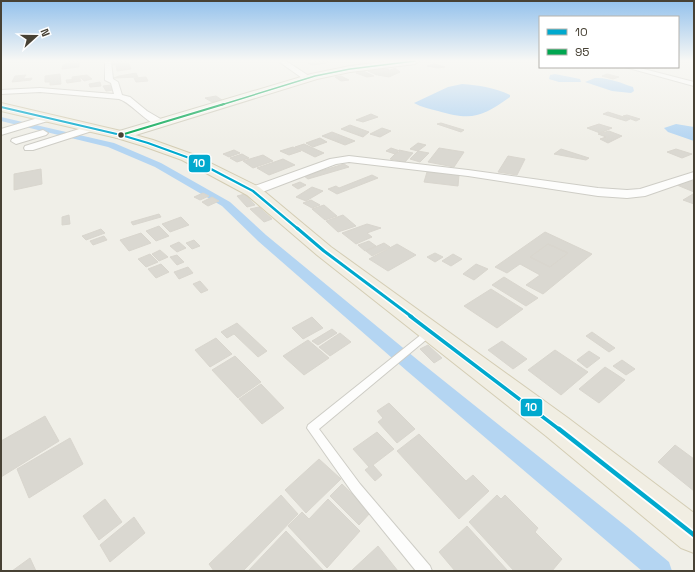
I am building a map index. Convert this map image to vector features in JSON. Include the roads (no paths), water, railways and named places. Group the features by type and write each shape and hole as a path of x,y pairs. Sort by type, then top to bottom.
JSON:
{"main road":[{"path":"121,135 276,88"},
{"path":"1,107 60,128 121,135 187,157 253,191 324,251 422,338 557,427 694,535"}],"street":[{"path":"116,88 119,97"},
{"path":"1,92 40,90 119,97 127,99 144,113 161,123"},
{"path":"1,132 20,126 60,128"},
{"path":"16,141 60,128"},
{"path":"29,148 60,128"},
{"path":"253,191 334,161 349,159 468,172 598,192 627,194 641,193 694,175"}],"lane":[{"path":"422,338 312,428 356,488 425,571"}],"water":[{"path":"447,88 488,88 510,95 510,97 484,113 468,116 450,114 426,108 414,103"},
{"path":"602,88 633,88 634,91 631,93 612,91"},
{"path":"676,124 694,127 694,141 668,132 664,128"}],"waterway":[{"path":"1,119 111,145 158,165 226,204 262,238 413,366 619,535 660,571"}]}
